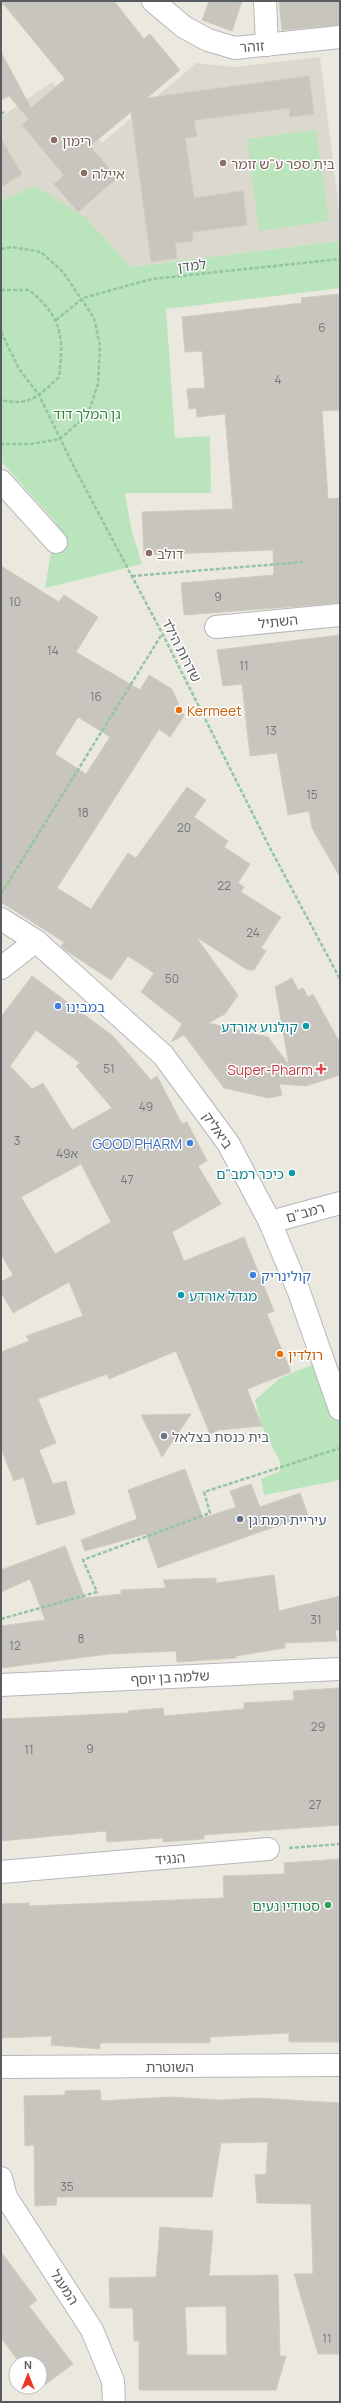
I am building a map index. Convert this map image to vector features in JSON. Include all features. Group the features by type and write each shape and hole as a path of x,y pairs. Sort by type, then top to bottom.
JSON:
{"street":[{"name":"זוהר","path":"153,1 184,27 208,40 235,48 340,37"},
{"path":"265,1 267,44"},
{"path":"1,481 56,542"},
{"name":"השתיל","path":"216,627 340,615"},
{"name":"ביאליק","path":"1,919 36,941 163,1055 228,1143 273,1229 299,1292 331,1358 340,1409"},
{"path":"1,968 36,941"},
{"name":"רמב\"ם","path":"273,1229 340,1203"},
{"name":"רמב\"ם","path":"273,1229 340,1216"},
{"name":"שלמה בן יוסף","path":"1,1686 340,1669"},
{"name":"הנגיד","path":"1,1872 268,1849"},
{"name":"השוטרת","path":"1,2068 340,2065"},
{"name":"המעגל","path":"1,2178 6,2196 92,2330 113,2381 114,2402"}],"path":[{"path":"1,249 12,247 41,252 63,272 82,298 94,318 100,346 98,384 88,414 60,439 31,444 1,444"},
{"name":"למדן","path":"56,320 82,298 152,279 340,259"},
{"path":"1,290 29,290 44,302 56,320 62,340 59,377 39,395 28,402 10,403 1,400"},
{"name":"שדרות הילד","path":"1,332 19,369 39,395 60,439 162,633 271,850 340,979"},
{"path":"132,576 303,562"},
{"path":"1,894 162,633"},
{"path":"1,1619 97,1592 83,1560 210,1513 204,1492 340,1448"},
{"path":"268,1849 340,1844"}],"shaded area":[{"name":"בית ספר ע\"ש זומר","path":"320,57 340,217 340,241 131,267 35,186 1,201 1,117 52,82 102,143 196,63 234,67"}],"green space":[{"path":"316,130 329,221 259,231 247,139"},
{"name":"גן המלך דוד","path":"35,186 85,217 131,267 340,241 340,288 166,309 175,438 210,436 211,493 125,493 131,528 142,564 45,588 56,523 1,461 1,201"},
{"path":"321,1361 340,1417 340,1480 264,1495 261,1479 280,1471 280,1462 262,1426 255,1400 280,1378"}],"building":[{"path":"1,1 114,1 144,39 150,34 180,70 147,98 309,76 314,114 290,117 289,108 194,120 197,136 185,138 194,198 243,191 247,225 192,232 193,241 175,243 177,258 151,262 131,112 90,146 117,178 78,212 54,184 64,175 22,125 29,119 9,96 1,100 1,52 31,108 65,79"},
{"path":"209,1 242,1 232,31 202,20"},
{"path":"279,1 340,1 340,25 282,30"},
{"path":"1,139 22,174 1,187"},
{"path":"340,294 340,410 322,411 328,499 340,498 340,603 184,615 181,583 274,575 273,550 144,555 142,512 233,509 225,414 197,417 196,408 189,409 187,389 205,388 202,351 185,352 182,317 302,303 301,298"},
{"path":"1,566 59,602 64,595 98,617 76,652 140,690 149,675 172,689 184,716 170,737 159,729 57,888 91,909 128,853 136,858 187,787 206,800 194,817 228,841 224,847 250,864 238,883 244,887 241,892 281,917 261,948 266,951 254,970 248,970 196,937 238,995 225,1014 208,1023 268,1037 289,1065 275,987 292,978 298,990 303,988 308,997 313,994 340,1043 340,1075 306,1086 279,1084 282,1095 269,1098 224,1088 184,1035 171,1042 182,1024 141,992 154,973 128,956 111,980 65,950 61,946 64,942 1,902","holes":["78,717 110,737 86,774 55,754"]},
{"path":"340,635 340,877 312,828 309,811 288,815 277,753 250,756 242,684 223,686 217,650"},
{"path":"32,976 113,1036 151,1080 157,1076 182,1124 187,1122 207,1161 198,1166 221,1204 172,1232 184,1261 244,1237 274,1311 267,1314 291,1372 247,1389 262,1426 219,1430 210,1434 176,1351 109,1379 107,1374 38,1399 56,1443 39,1450 53,1484 66,1481 75,1514 37,1525 24,1477 14,1481 1,1449 1,1352 29,1341 26,1336 83,1316 69,1282 13,1313 1,1292 1,1282 13,1275 1,1254 1,1017","holes":["36,1030 80,1063 76,1066 112,1108 72,1130 43,1083 32,1089 10,1066","81,1164 111,1222 55,1254 21,1197"]},
{"name":"בית כנסת בצלאל","path":"191,1414 162,1457 141,1415"},
{"path":"185,1469 203,1518 236,1507 230,1491 251,1484 260,1507 300,1493 308,1515 158,1568 146,1534 85,1551 81,1540 137,1519 128,1490"},
{"path":"65,1546 85,1598 121,1594 121,1590 166,1588 163,1580 216,1578 216,1583 274,1575 279,1611 340,1596 340,1629 335,1631 337,1641 285,1643 285,1648 236,1656 236,1658 177,1662 176,1651 109,1654 1,1668 1,1626 45,1620 30,1579 1,1592 1,1570"},
{"path":"340,1688 340,1825 204,1835 204,1839 163,1842 163,1838 107,1842 106,1831 1,1841 1,1719 129,1713 128,1711 163,1708 164,1716 244,1709 244,1703 294,1700 293,1691"},
{"path":"340,1859 340,2042 289,2042 289,2033 210,2037 210,2043 100,2043 100,2049 51,2045 52,2036 1,2038 1,1904 29,1903 29,1906 224,1898 223,1876 285,1874 284,1863"},
{"path":"100,2090 101,2101 169,2097 221,2100 257,2098 340,2103 340,2354 318,2354 294,2274 313,2274 311,2204 257,2203 255,2175 266,2174 268,2142 221,2143 212,2197 57,2197 56,2205 35,2206 34,2145 25,2146 24,2096 65,2095 65,2091"},
{"path":"160,2227 213,2231 209,2276 278,2275 280,2356 286,2356 276,2390 139,2390 139,2341 134,2341 133,2308 110,2308 109,2278 156,2277","holes":["226,2306 227,2355 187,2355 185,2307"]},
{"path":"1,2252 37,2300 29,2306 73,2364 48,2382 48,2355 14,2355 1,2338"}],"place":[{"name":"רימון","path":"54,140"},
{"name":"בית ספר ע\"ש זומר","path":"223,163"},
{"name":"איילה","path":"84,173"},
{"name":"דולב","path":"149,553"},
{"name":"Kermeet","path":"179,710"},
{"name":"במבינו","path":"58,1006"},
{"name":"קולנוע אורדע","path":"306,1026"},
{"name":"Super-Pharm","path":"321,1069"},
{"name":"GOOD PHARM","path":"190,1143"},
{"name":"כיכר רמב\"ם","path":"292,1173"},
{"name":"קולינריק","path":"253,1275"},
{"name":"מגדל אורדע","path":"181,1295"},
{"name":"רולדין","path":"280,1354"},
{"name":"בית כנסת בצלאל","path":"164,1436"},
{"name":"עיריית רמת גן","path":"240,1519"},
{"name":"סטודיו נעים","path":"328,1905"}]}
